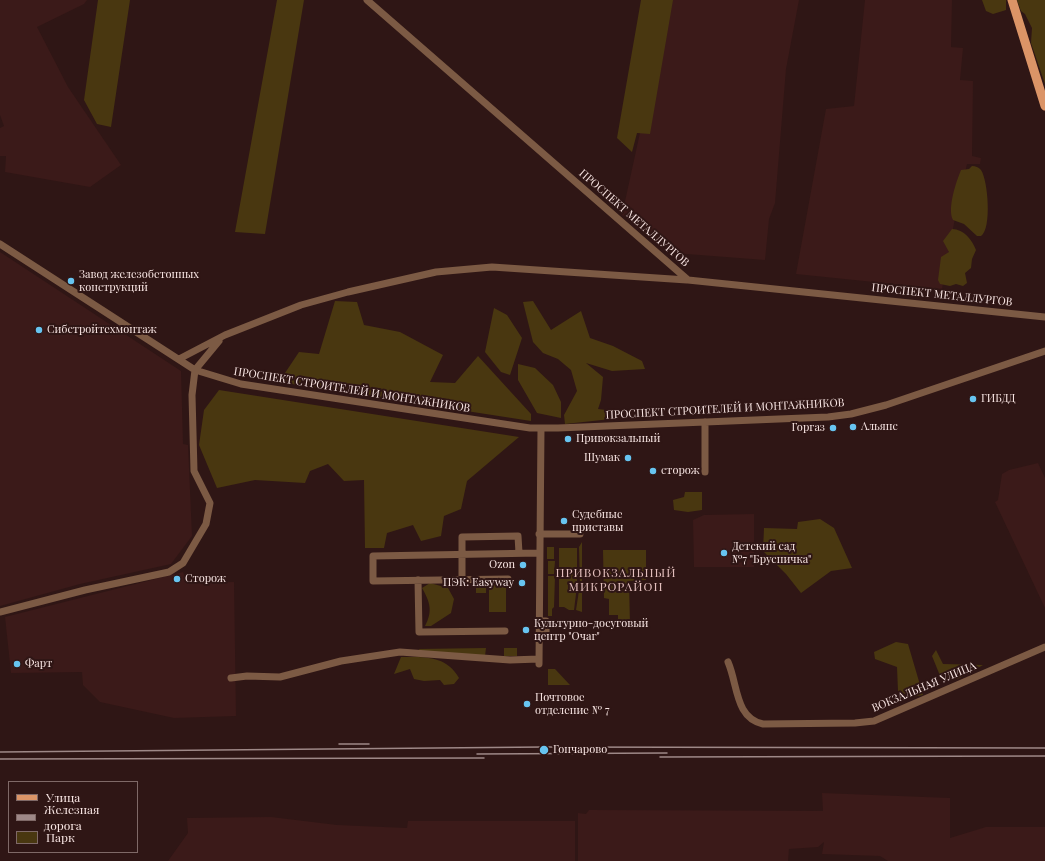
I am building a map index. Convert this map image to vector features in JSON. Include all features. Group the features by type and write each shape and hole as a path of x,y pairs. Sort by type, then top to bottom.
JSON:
{"main road":[{"path":"1012,0 1045,106"}],"street":[{"name":"ПРОСПЕКТ МЕТАЛЛУРГОВ","path":"367,0 688,280 1045,317"},
{"name":"ПРОСПЕКТ СТРОИТЕЛЕЙ И МОНТАЖНИКОВ","path":"0,244 195,370 241,384 492,423 541,428 705,422 851,414 916,396 1045,351"},
{"path":"179,359 225,335 302,305 356,290 436,272 492,267 688,280"},
{"path":"0,612 85,590 169,572 183,563 206,524 210,503 194,471 192,395 195,370 212,348 225,335"},
{"path":"705,422 705,472"},
{"path":"231,678 247,676 280,677 340,661 400,652 539,662 541,428"},
{"path":"539,534 580,534"},
{"path":"462,579 462,537 518,536 520,554"},
{"path":"508,579 373,581 373,556 539,553"},
{"path":"418,580 419,632 505,631"},
{"name":"ВОКЗАЛЬНАЯ УЛИЦА","path":"728,662 733,673 745,715 753,722 763,724 855,723 874,721 1045,647"}],"shaded area":[{"path":"0,0 87,0 84,4 37,27 68,87 121,165 90,187 5,172 6,156 0,156 0,128 4,126 0,115"},
{"path":"669,0 799,0 786,69 775,203 769,219 765,260 674,253 622,215"},
{"path":"865,0 952,0 951,47 963,48 960,80 973,81 972,156 981,158 980,164 967,164 957,207 942,289 796,274 826,109 854,106"},
{"path":"0,252 181,371 183,444 188,445 192,536 171,564 80,584 0,606"},
{"path":"1038,463 1045,478 1045,608 995,502 998,500 1002,474 1009,470"},
{"name":"Детский сад №7 \"Брусничка\"","path":"754,514 754,567 694,567 693,520 704,515"},
{"path":"183,572 187,583 234,582 236,716 174,718 100,702 83,685 82,672 11,673 5,617"},
{"path":"822,793 950,798 950,838 986,827 1045,827 1045,861 888,861 880,856 822,854 824,842 818,847 789,849 788,861 578,861 578,813 586,814 589,810 823,811"},
{"path":"271,817 337,825 407,828 408,821 575,821 575,861 168,861 188,833 187,818"}],"green space":[{"path":"98,0 130,0 111,127 97,124 84,100"},
{"path":"277,0 304,0 265,234 235,232"},
{"path":"641,0 673,0 650,134 637,133 632,152 617,138"},
{"path":"982,0 1006,0 1006,10 993,14 986,11"},
{"path":"1017,0 1045,0 1045,84 1031,43 1032,28 1025,14 1021,11"},
{"path":"972,166 981,170 986,184 988,215 987,224 981,236 977,236 964,224 953,220 951,215 953,195 961,170 969,169"},
{"path":"952,229 956,229 964,233 972,242 976,250 972,259 971,268 965,273 967,283 963,286 956,284 950,286 940,284 938,280 941,257 949,252 943,241"},
{"path":"335,301 357,302 364,325 400,332 443,355 430,382 455,383 478,356 531,414 531,421 279,382 299,352 319,354"},
{"path":"533,301 551,330 581,311 590,338 613,346 642,361 645,369 612,371 586,363 603,377 601,400 598,409 614,411 611,419 565,424 564,415 577,391 571,370 558,359 543,353 533,342 523,302"},
{"path":"494,308 507,315 522,338 510,375 501,372 485,352"},
{"path":"518,364 535,368 553,385 561,402 561,418 537,413 518,380"},
{"path":"219,390 519,437 467,481 461,509 444,516 441,536 421,541 413,525 387,533 384,548 365,548 364,480 344,481 328,464 310,471 305,483 255,480 217,488 199,445 204,410"},
{"path":"685,492 702,492 702,510 688,512 674,510 673,500 684,497"},
{"path":"820,519 834,528 852,568 831,571 801,593 786,574 763,551 764,528 797,529 798,522"},
{"path":"582,542 582,612 576,610 580,584 579,547"},
{"path":"547,547 554,547 554,559 547,559"},
{"path":"559,548 577,548 577,586 574,610 559,607"},
{"path":"603,550 646,550 646,580 629,581 630,625 618,625 618,615 609,615 609,599 604,598"},
{"path":"548,561 555,561 554,574 548,574"},
{"path":"548,576 555,576 554,607 552,609 552,616 548,616"},
{"path":"476,582 486,582 486,593 476,593"},
{"path":"489,582 506,582 506,612 489,612"},
{"path":"430,583 448,588 454,599 451,613 431,626 425,626 429,616 430,607 422,588"},
{"path":"896,642 908,644 923,695 912,697 898,691 897,667 875,659 874,652"},
{"path":"486,648 485,656 420,651 419,649"},
{"path":"504,648 517,648 517,656 504,656"},
{"path":"936,650 943,664 983,665 960,678 943,683 932,656"},
{"path":"401,657 418,657 441,661 454,670 459,678 454,684 444,685 440,680 424,681 414,679 410,669 394,674"},
{"path":"548,669 555,669 570,685 548,685"}],"railway":[{"path":"339,744 369,744"},
{"path":"0,752 544,747 1045,748"},
{"path":"477,754 667,753"},
{"path":"660,757 1045,756"},
{"path":"0,759 484,758"}],"place":[{"name":"Завод железобетонных конструкций","path":"71,281"},
{"name":"Сибстройтехмонтаж","path":"39,330"},
{"name":"ГИБДД","path":"973,399"},
{"name":"Альянс","path":"853,427"},
{"name":"Горгаз","path":"833,428"},
{"name":"Привокзальный","path":"568,439"},
{"name":"Шумак","path":"628,458"},
{"name":"сторож","path":"653,471"},
{"name":"Судебные приставы","path":"564,521"},
{"name":"Детский сад №7 \"Брусничка\"","path":"724,553"},
{"name":"Ozon","path":"523,565"},
{"name":"Сторож","path":"177,579"},
{"name":"ПЭК: Easyway","path":"522,583"},
{"name":"Культурно-досуговый центр \"Очаг\"","path":"526,630"},
{"name":"Фарт","path":"17,664"},
{"name":"Почтовое отделение № 7","path":"527,704"},
{"name":"Гончарово","path":"544,750"}],"district":[{"name":"ПРИВОКЗАЛЬНЫЙ МИКРОРАЙОН","path":"616,580"}]}
